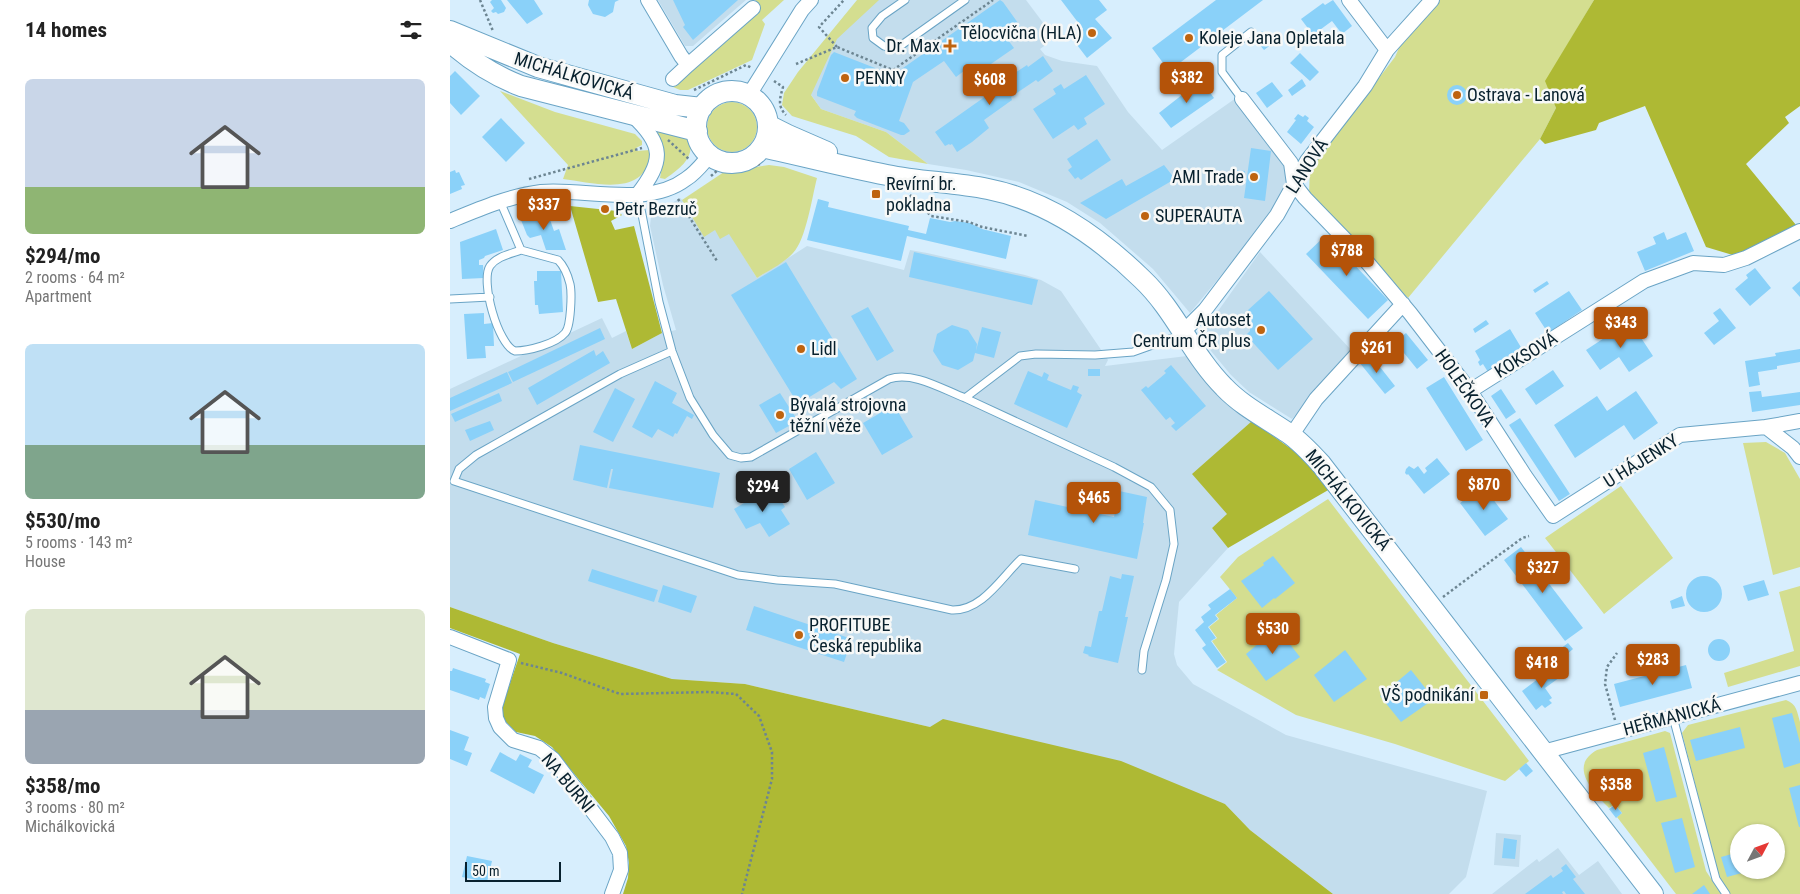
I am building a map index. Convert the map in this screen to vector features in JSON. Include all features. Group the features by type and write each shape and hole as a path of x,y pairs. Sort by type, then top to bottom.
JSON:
{"street":[{"path":"648,0 688,65"},
{"path":"750,95 802,10 811,0"},
{"path":"1349,0 1387,50"},
{"name":"LANOVÁ","path":"1183,332 1205,310 1277,215 1307,161 1365,86 1387,50 1432,0"},
{"path":"673,79 754,8"},
{"name":"MICHÁLKOVICKÁ","path":"450,30 538,67 675,105 702,108"},
{"name":"MICHÁLKOVICKÁ","path":"450,42 470,58 511,82 697,132"},
{"path":"450,221 500,201 552,191 638,194 658,192 686,180 704,162 738,162 762,155 768,124 764,110 750,95 740,92 722,92 707,101 702,108 698,115 697,132 702,145 704,162"},
{"name":"HOLEČKOVA","path":"1242,99 1291,163 1294,184 1305,198 1367,262 1403,304 1470,391 1553,516"},
{"path":"623,113 650,133 655,144 657,157 654,170 638,194"},
{"name":"MICHÁLKOVICKÁ","path":"768,124 802,142 888,176"},
{"name":"MICHÁLKOVICKÁ","path":"762,155 888,176 998,191 1062,216 1096,238 1143,279 1162,301 1205,365 1223,387 1245,406 1291,436 1321,464 1653,894"},
{"name":"KOKSOVÁ","path":"1470,391 1644,281 1693,263 1724,265 1746,258 1800,231"},
{"path":"1291,436 1316,400 1403,304"},
{"name":"U HÁJENKY","path":"1553,516 1680,435 1766,427 1800,421"},
{"path":"1766,427 1793,448 1800,457"},
{"path":"450,637 509,660"},
{"name":"NA BURNI","path":"509,660 495,707 496,718 500,727 513,740 539,748 553,759 612,837 620,853 621,870 612,894"},
{"name":"HEŘMANICKÁ","path":"1543,752 1800,684"}],"lane":[{"path":"905,0 882,16 872,28 873,38 884,46 896,49 965,0"},
{"name":"HOLEČKOVA","path":"1242,99 1222,72 1222,55 1251,32"},
{"path":"638,194 659,302 672,351 690,398 713,435 730,455 741,458 751,457 889,379 899,376 922,381 965,398 1114,467 1151,487 1170,510 1174,544 1166,580 1144,651 1142,670"},
{"path":"500,201 521,250"},
{"path":"521,250 554,258 562,264 570,283 571,292 568,324 565,333 544,345 519,351 511,350 501,336 486,282 490,266 500,258 521,250"},
{"path":"450,299 490,297"},
{"path":"965,398 1020,356 1036,354 1095,356 1134,352 1175,337 1183,332"},
{"path":"672,351 620,374 476,455 463,464 454,481 738,575 835,584 952,610 961,611 976,604 1021,559 1075,569"},
{"path":"1672,717 1716,879 1726,894"}],"path":[{"path":"480,0 493,33"},
{"path":"837,47 819,27 844,0"},
{"path":"529,179 667,140 704,162 709,177 719,169 736,169 762,155"},
{"path":"908,193 931,216 968,222 982,227 1028,236"},
{"path":"678,198 717,261"},
{"path":"1440,600 1522,538 1529,536"},
{"path":"1616,722 1605,684 1607,667 1617,653"},
{"path":"509,660 562,673 620,694 709,692 736,694 759,716 772,752 772,779 742,894"}],"shaded area":[{"path":"658,0 746,0 693,46 685,46"},
{"path":"863,0 1026,0 1047,28 1050,36 1047,44 1040,49 1045,55 1062,61 1097,66 1128,112 1162,150 1236,98 1276,150 1286,169 1287,185 1266,221 1190,313 1153,269 1100,223 1067,202 1019,182 928,164 886,132 821,109 797,75 845,15"},
{"path":"680,198 715,230 729,233 757,278 807,246 904,270 910,250 927,253 1025,275 1041,280 1061,291 1108,360 1105,366 1187,356 1226,404 1252,421 1193,474 1228,514 1212,528 1228,548 1179,602 1174,654 1177,665 1193,684 1286,735 1487,791 1466,877 1449,894 1333,894 1250,830 1225,804 930,727 745,684 672,679 553,643 450,607 450,389 602,318 612,338 626,331 632,349 662,333 676,330 663,285 650,226 651,217 657,206 672,203"},
{"path":"1260,252 1352,351 1292,419 1249,392 1231,375 1204,340 1206,328"},
{"path":"1496,833 1521,835 1519,867 1494,865"},
{"path":"1558,848 1579,875 1598,861 1622,894 1492,894 1537,859 1539,862"}],"green space":[{"path":"755,0 784,0 762,20 765,24 752,60 688,90 680,90 673,87 760,7"},
{"path":"857,0 879,0 837,39 811,95 821,109 886,132 928,164 889,157 856,136 792,116 782,105 784,93 798,72"},
{"path":"1439,0 1594,0 1546,81 1556,108 1540,139 1408,298 1309,194 1310,168 1395,57 1403,39"},
{"path":"1594,0 1800,0 1800,106 1785,117 1789,123 1746,164 1796,225 1736,256 1706,247 1645,106 1599,123 1596,130 1545,144 1540,139 1556,108 1545,81"},
{"path":"500,91 555,112 635,134 642,141 642,145 636,148 636,151 650,150 647,165 640,176 630,182 618,184 604,185 563,179 568,165"},
{"path":"727,102 737,102 750,109 757,122 757,132 750,145 737,152 727,152 718,148 711,141 707,132 707,122 711,113 718,106"},
{"path":"655,127 689,139 691,146 685,163 665,179 660,178 663,152 661,140"},
{"path":"769,165 784,167 817,178 805,229 798,247 776,267 757,278 729,234 720,239 715,230 704,237 682,200 724,172"},
{"path":"570,206 617,211 622,215 611,221 615,230 634,226 662,333 632,349 616,299 598,302"},
{"path":"1252,421 1301,456 1330,489 1228,548 1212,528 1227,514 1192,474"},
{"path":"1766,442 1785,453 1800,479 1800,567 1773,575 1743,443"},
{"path":"1621,486 1673,558 1604,614 1545,538"},
{"path":"1328,499 1529,761 1505,781 1395,744 1296,715 1217,670 1227,662 1212,641 1217,638 1209,627 1219,619 1216,615 1237,598 1220,577 1238,557"},
{"path":"1800,586 1800,666 1728,687 1724,673 1794,651 1779,592"},
{"path":"450,607 553,643 672,679 745,684 930,727 943,719 1121,761 1225,804 1250,830 1333,894 623,894 628,878 629,863 626,846 609,816 552,747 535,736 516,732 502,718 503,704 520,654 450,628"},
{"path":"1786,700 1794,706 1800,722 1800,894 1730,894 1718,874 1682,733 1688,725"},
{"path":"1665,731 1670,733 1706,871 1721,894 1676,894 1617,817 1622,813 1615,804 1609,808 1586,779 1584,764 1589,756 1597,750"}],"building":[{"path":"492,0 501,0 506,8 504,12 498,14 491,11 494,8 490,2"},
{"path":"507,0 534,0 543,14 527,24"},
{"path":"589,0 619,0 615,2 613,12 605,17 593,14 588,5"},
{"path":"673,0 738,0 693,40 683,27 685,25"},
{"path":"1000,0 1023,30 1008,40 1014,48 975,75 969,67 956,77 944,61 913,82 899,121 904,123 910,131 904,135 857,118 854,115 856,111 817,96 831,55 834,52 893,75"},
{"name":"Tělocvična (HLA)","path":"1061,0 1099,0 1107,10 1095,19 1112,38 1087,58 1071,37 1083,29"},
{"name":"Koleje Jana Opletala","path":"1216,0 1263,0 1169,71 1152,48"},
{"path":"1333,0 1352,26 1342,34 1332,21 1313,35 1301,19 1323,3 1325,5"},
{"path":"1262,31 1272,44 1264,50 1254,38"},
{"path":"1300,53 1319,72 1310,81 1290,63"},
{"path":"1043,56 1053,71 1011,97 1012,100 984,120 989,128 972,142 957,152 952,144 945,146 935,132 1003,84 1001,82"},
{"path":"455,71 480,96 461,115 450,103 450,76"},
{"path":"1086,75 1105,104 1084,118 1087,124 1078,130 1074,125 1053,139 1033,109 1056,94 1053,89 1061,84 1064,89"},
{"path":"1302,79 1306,86 1292,96 1288,90"},
{"path":"1201,80 1214,98 1171,128 1159,113"},
{"path":"1272,82 1283,96 1267,108 1256,93"},
{"name":"Ostrava - Lanová","path":"1457,85 1464,88 1467,95 1464,102 1457,105 1450,102 1447,95 1450,88"},
{"path":"1298,114 1309,118 1307,121 1314,127 1301,144 1287,132"},
{"path":"501,118 525,143 506,162 482,137"},
{"path":"1097,139 1111,160 1081,180 1078,177 1075,179 1068,170 1072,167 1067,159"},
{"path":"1251,148 1271,151 1265,201 1244,198"},
{"path":"1164,165 1175,179 1106,219 1080,203 1122,179 1126,186"},
{"path":"455,170 456,173 459,172 465,185 461,186 462,189 450,194 450,172"},
{"path":"1233,170 1245,171 1244,182 1232,181"},
{"path":"818,199 829,202 828,207 909,226 908,230 926,234 930,218 970,223 982,229 1011,236 1006,259 907,236 901,261 807,240"},
{"path":"547,211 554,231 559,229 566,250 546,250 541,235 530,238 527,235 521,220"},
{"path":"496,229 503,250 479,260 479,265 483,265 484,278 462,279 460,242"},
{"path":"1664,232 1667,240 1686,232 1694,251 1645,271 1637,252 1656,244 1653,237"},
{"path":"1326,235 1388,300 1368,319 1306,254"},
{"path":"914,252 1038,280 1032,305 909,277"},
{"name":"Lidl","path":"786,262 857,379 841,389 834,382 798,404 731,295"},
{"path":"1755,268 1771,288 1750,306 1735,289 1748,278 1746,275"},
{"path":"537,271 561,271 563,312 539,314 538,305 535,305 534,281 537,281"},
{"path":"1547,281 1549,284 1535,293 1533,290"},
{"path":"1800,281 1800,297 1792,288"},
{"path":"1269,291 1313,339 1278,370 1246,335 1250,331 1250,326 1246,322 1253,316 1248,310"},
{"path":"1569,291 1582,310 1548,333 1535,313"},
{"path":"868,307 894,351 877,361 851,316"},
{"path":"1720,308 1736,328 1714,345 1704,333 1719,321 1713,313"},
{"path":"484,313 484,324 493,323 494,346 485,346 486,358 467,359 464,314"},
{"path":"1486,320 1489,324 1475,333 1473,329"},
{"path":"1630,321 1653,356 1629,372 1619,357 1600,370 1586,350"},
{"path":"952,325 968,330 977,344 976,351 982,327 1001,332 994,358 975,353 973,361 958,370 942,365 933,351 937,334"},
{"path":"600,328 605,339 513,382 508,372"},
{"path":"1510,329 1522,349 1488,372 1483,364 1480,366 1478,362 1480,360 1475,351"},
{"path":"1406,333 1428,360 1417,369 1395,342"},
{"path":"1800,349 1800,362 1758,372 1760,385 1749,387 1745,361 1776,356 1775,353"},
{"path":"594,350 596,356 603,351 610,363 537,405 528,388"},
{"path":"1369,353 1395,386 1385,394 1359,362"},
{"path":"1171,365 1206,406 1176,431 1171,426 1175,423 1170,417 1166,420 1141,390 1146,386 1148,388 1166,373 1164,371"},
{"path":"1088,369 1100,369 1100,376 1088,376"},
{"path":"1553,370 1564,386 1536,405 1525,389"},
{"path":"1028,371 1042,377 1044,372 1049,375 1047,380 1071,390 1073,385 1079,387 1077,392 1082,395 1067,428 1014,404"},
{"path":"507,372 512,383 450,411 450,398"},
{"path":"1444,377 1483,440 1466,451 1426,388"},
{"path":"655,381 677,393 672,403 694,415 692,419 687,416 677,434 675,433 673,437 658,429 652,438 632,427"},
{"path":"615,388 635,399 613,442 593,432"},
{"path":"1501,389 1516,412 1506,419 1491,396"},
{"path":"1636,391 1658,423 1634,440 1624,425 1575,458 1554,425 1597,396 1607,411"},
{"path":"1761,391 1762,397 1800,392 1800,405 1752,412 1749,392"},
{"path":"499,393 502,401 455,422 451,414"},
{"name":"Bývalá strojovna těžní věže","path":"780,393 798,421 776,433 759,405"},
{"path":"894,405 913,437 882,455 863,423"},
{"path":"1520,418 1570,494 1559,501 1509,425"},
{"path":"490,421 494,430 470,441 465,430"},
{"path":"580,445 720,473 713,508 609,488 613,469 611,469 607,488 573,480"},
{"path":"816,452 835,483 807,500 789,469"},
{"path":"1437,458 1450,474 1424,494 1408,474 1405,473 1406,469 1409,466 1414,469 1418,466 1424,474 1427,471 1425,468"},
{"path":"1096,486 1147,497 1137,559 1028,535 1035,500 1114,517 1116,507 1098,501 1099,494 1095,493"},
{"path":"1483,486 1508,519 1485,536 1460,503"},
{"path":"769,488 777,503 781,501 785,507 781,510 790,524 769,537 760,523 746,529 734,509"},
{"path":"1521,547 1583,628 1565,641 1504,560"},
{"path":"1273,556 1295,583 1262,608 1241,581 1264,565 1263,563"},
{"path":"592,569 658,590 654,602 588,581"},
{"path":"1122,574 1134,576 1125,617 1128,617 1118,663 1088,656 1083,653 1085,646 1091,647 1099,611 1102,611 1110,576 1121,579"},
{"path":"1704,576 1717,581 1722,594 1717,607 1704,612 1691,607 1686,594 1691,581"},
{"path":"1764,580 1769,595 1748,601 1743,586"},
{"path":"663,585 697,596 691,613 658,602"},
{"path":"1230,589 1237,598 1215,615 1218,619 1208,627 1216,638 1211,641 1226,662 1217,668 1202,648 1206,645 1195,630 1204,622 1201,617 1211,609 1208,605"},
{"path":"1682,596 1685,606 1672,609 1670,601"},
{"name":"PROFITUBE Česká republika","path":"754,606 852,639 844,662 746,630"},
{"path":"1277,628 1300,657 1266,681 1246,654"},
{"path":"1719,639 1727,642 1730,650 1727,658 1719,661 1711,658 1708,650 1711,642"},
{"path":"1568,643 1573,649 1565,656 1560,649"},
{"path":"1345,650 1367,679 1334,702 1314,675"},
{"path":"1686,665 1692,688 1620,707 1614,684"},
{"path":"1555,666 1563,675 1545,688 1552,698 1549,700 1552,703 1545,708 1542,705 1536,710 1522,691"},
{"path":"453,668 486,679 485,682 490,684 485,699 480,697 479,700 450,690 450,671"},
{"path":"1411,670 1434,699 1401,722 1380,696"},
{"path":"1792,713 1800,743 1800,763 1784,768 1772,718"},
{"path":"1740,727 1745,748 1696,761 1690,740"},
{"path":"450,730 469,737 464,750 472,753 467,766 450,759"},
{"path":"1664,747 1677,797 1656,802 1643,753"},
{"path":"500,752 516,761 520,754 532,760 528,767 544,775 534,794 490,771"},
{"path":"1526,763 1533,771 1526,777 1519,769"},
{"path":"1800,785 1800,827 1799,827 1789,788"},
{"path":"1615,805 1622,813 1616,818 1609,809"},
{"path":"1682,818 1695,867 1675,873 1661,823"},
{"path":"1504,838 1517,840 1515,859 1502,858"},
{"path":"1730,854 1730,876 1727,877 1721,857"},
{"path":"467,856 492,861 487,882 462,877"},
{"path":"1566,864 1576,877 1573,879 1585,894 1566,894 1564,891 1562,892 1563,894 1525,894 1551,875 1553,878 1563,871 1561,868"},
{"path":"1704,885 1710,894 1692,894"}],"place":[{"name":"Tělocvična (HLA)","path":"1092,33"},
{"name":"Koleje Jana Opletala","path":"1189,38"},
{"name":"Dr. Max","path":"950,46"},
{"name":"PENNY","path":"845,78"},
{"name":"Ostrava - Lanová","path":"1457,95"},
{"name":"AMI Trade","path":"1254,177"},
{"name":"Revírní br. pokladna","path":"876,194"},
{"name":"Petr Bezruč","path":"605,209"},
{"name":"SUPERAUTA","path":"1145,216"},
{"name":"Autoset Centrum ČR plus","path":"1261,330"},
{"name":"Lidl","path":"801,349"},
{"name":"Bývalá strojovna těžní věže","path":"780,415"},
{"name":"PROFITUBE Česká republika","path":"799,635"},
{"name":"VŠ podnikání","path":"1484,695"}]}
